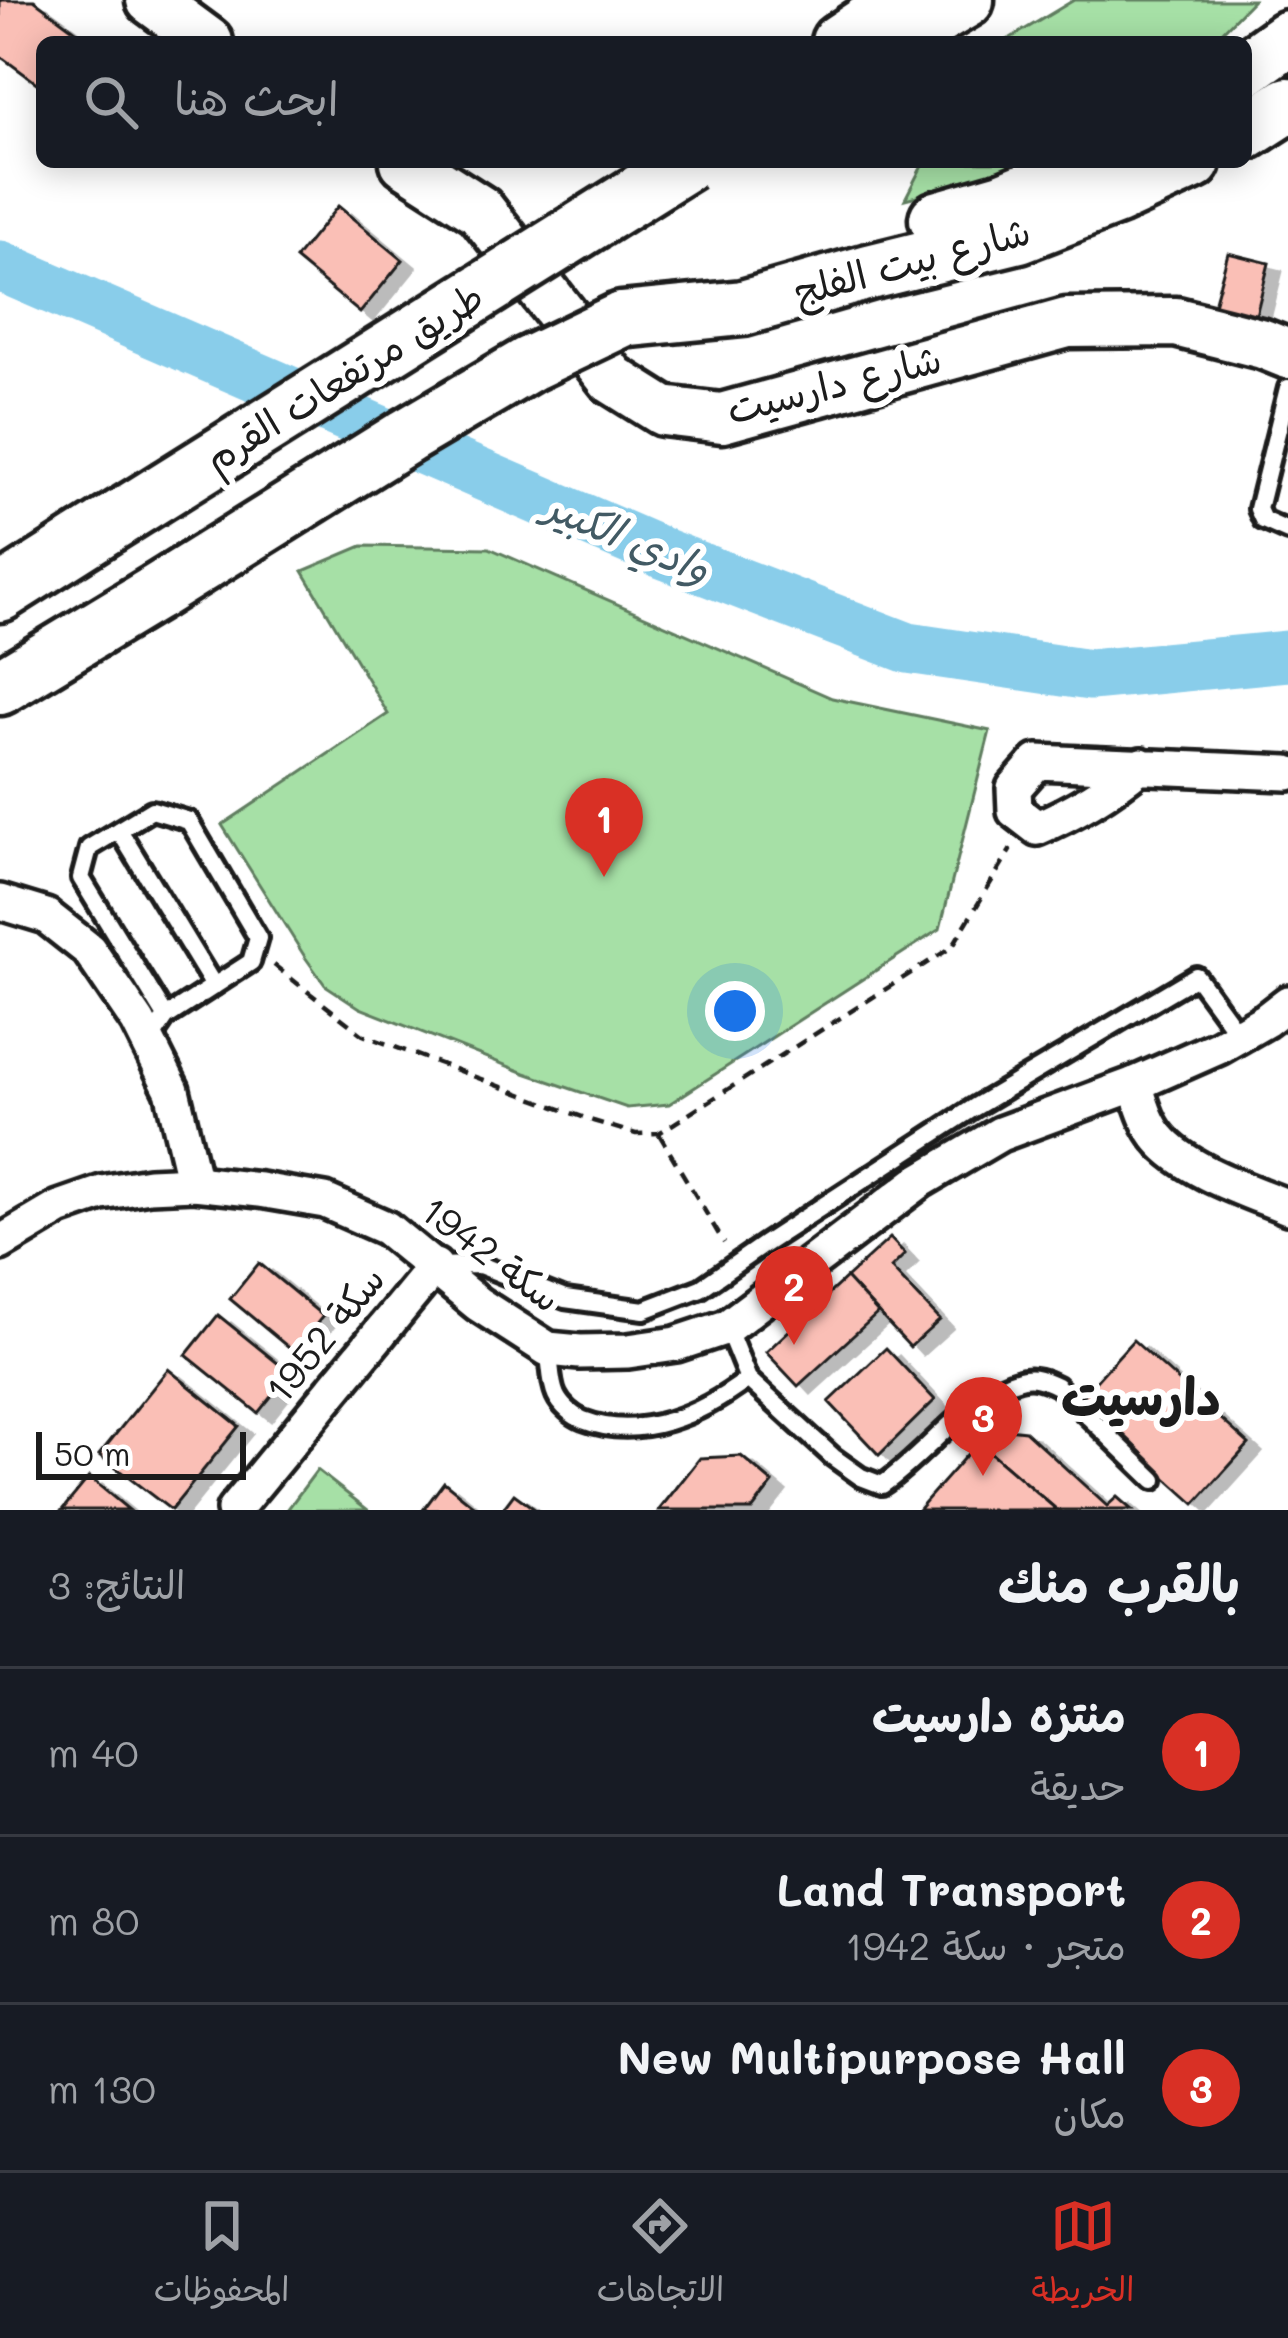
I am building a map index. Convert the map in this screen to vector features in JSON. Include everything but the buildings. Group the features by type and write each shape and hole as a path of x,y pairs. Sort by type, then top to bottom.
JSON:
{"main road":[{"path":"848,36 902,0"},
{"path":"905,36 966,0"},
{"path":"1252,64 1288,38"},
{"path":"1252,128 1288,105"},
{"name":"طريق مرتفعات القرم","path":"0,594 678,168"},
{"path":"1011,217 1086,168"},
{"name":"شارع بيت الفلج","path":"0,687 406,436 529,364 621,320 742,308 868,272 1011,217 1117,197 1180,168"}],"street":[{"path":"151,0 200,36"},
{"name":"شارع دارسيت","path":"415,168 480,211 612,379 663,411 722,418 1067,322 1176,322 1288,354"},
{"path":"1141,765 1075,812 1037,828 1015,811 1013,788 1037,762 1141,765 1288,773"},
{"path":"0,902 46,916 89,950 138,1022 157,1030 194,1183"},
{"name":"سكة 1942","path":"0,1243 59,1208 101,1193 149,1184 194,1183 325,1201 386,1228 478,1304 548,1349 628,1351 676,1344 727,1327 854,1229 1000,1134 1135,1084 1240,1035 1288,1003"},
{"path":"1135,1084 1159,1139 1204,1170 1288,1207"},
{"name":"سكة 1952","path":"234,1510 435,1266"}],"lane":[{"path":"1288,388 1258,509 1263,520 1288,531"},
{"path":"152,810 189,821 258,938 254,951 251,962 157,1030 81,878 89,848 152,810"},
{"path":"118,830 214,986"},
{"path":"435,1266 480,1265 565,1298 644,1310 701,1288 974,1107 1196,976 1240,1035"},
{"path":"727,1327 748,1379 861,1478 881,1485 970,1408 1022,1378 1042,1378 1057,1386 1154,1480"},
{"path":"548,1349 556,1396 574,1416 603,1427 634,1428 691,1414 748,1379"}],"path":[{"path":"254,951 363,1035 593,1121 636,1134 658,1133 952,947 1028,821"},
{"path":"658,1133 736,1263"}],"green space":[{"path":"1074,0 1253,0 1218,36 1014,36"},
{"path":"921,168 1014,168 992,177 905,199"},
{"path":"362,546 489,548 832,698 990,731 940,929 669,1104 627,1108 360,1008 325,985 222,825 388,714 303,571"},
{"path":"317,1470 368,1510 287,1510"}],"waterway":[{"name":"وادي الكبير","path":"0,266 662,553 908,648 1090,675 1288,656"}],"place":[{"name":"منتزه دارسيت","path":"604,877"},
{"name":"Land Transport","path":"794,1345"},
{"name":"New Multipurpose Hall","path":"983,1476"}],"district":[{"name":"دارسيت","path":"1141,1397"}]}
